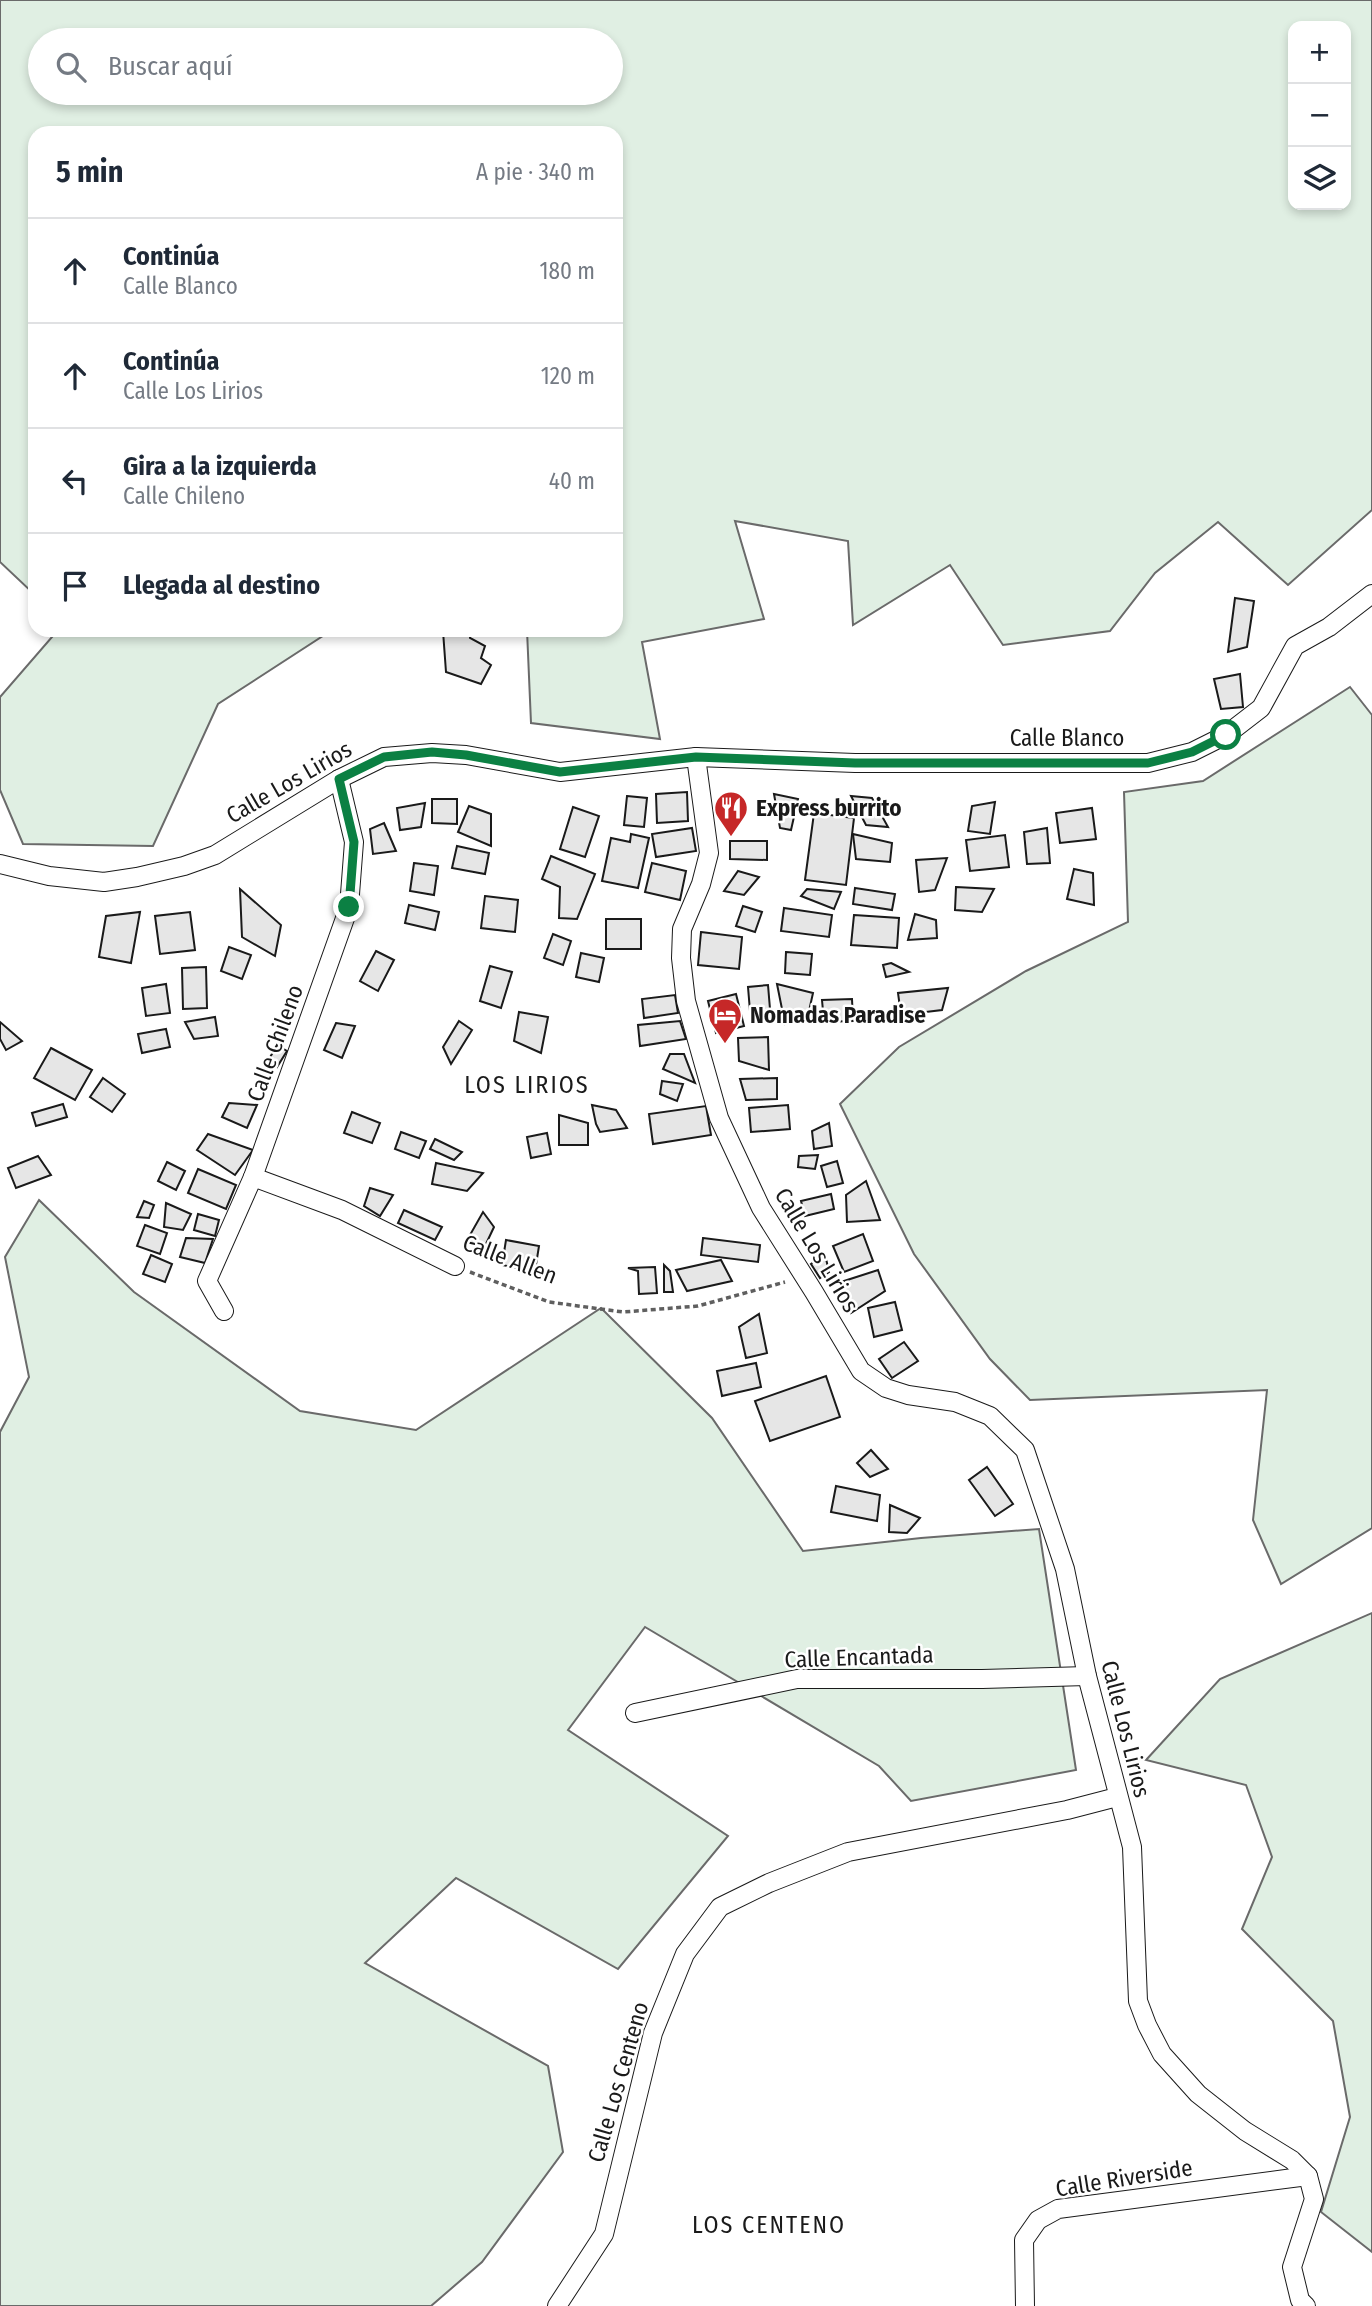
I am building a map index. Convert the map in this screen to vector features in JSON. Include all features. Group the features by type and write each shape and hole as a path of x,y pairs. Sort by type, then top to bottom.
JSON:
{"street":[{"name":"Calle Blanco","path":"696,757 855,763 1148,763 1192,752 1226,735 1261,708 1295,646 1329,626 1372,594"},
{"name":"Calle Los Lirios","path":"0,864 49,876 104,882 184,866 215,855 339,779 384,757 432,752 466,755 560,772 696,757 709,853 701,884 682,929 681,958 686,1001 719,1118 761,1208 861,1371 886,1388 908,1395 955,1402 990,1416 1025,1450 1065,1569 1087,1676 1132,1847 1138,2000 1147,2025 1162,2054 1198,2094 1245,2131 1293,2160 1308,2176"},
{"name":"Calle Chileno","path":"224,1311 207,1281 253,1177 349,907 354,842 339,779"},
{"name":"Calle Allen","path":"253,1177 342,1210 455,1266"},
{"name":"Calle Encantada","path":"635,1713 797,1679 1087,1676"},
{"name":"Calle Los Centeno","path":"557,2306 604,2234 653,2033 685,1954 720,1907 848,1852 1067,1810 1117,1797"},
{"name":"Calle Riverside","path":"1025,2306 1024,2241 1038,2220 1058,2209 1308,2176"},
{"path":"1306,2306 1300,2300 1292,2267 1314,2199 1308,2176"}],"path":[{"name":"Calle Allen","path":"455,1266 550,1302 623,1312 698,1306 804,1276"}],"green space":[{"path":"0,0 1372,0 1372,510 1288,585 1218,522 1155,573 1110,631 1003,645 950,565 853,625 848,541 735,521 764,619 642,642 660,739 531,723 527,637 623,637 623,126 28,126 28,588 0,562"},
{"path":"52,637 321,637 218,704 153,846 23,844 0,790 0,697"},
{"path":"1350,687 1372,715 1372,1528 1281,1584 1253,1520 1267,1390 1030,1400 990,1359 914,1254 840,1104 899,1047 1026,971 1128,922 1124,792 1203,781"},
{"path":"39,1200 134,1292 300,1411 416,1430 601,1308 712,1418 803,1551 1039,1529 1076,1770 911,1801 879,1766 645,1627 568,1730 728,1836 618,1969 456,1878 365,1963 548,2066 563,2152 482,2262 431,2306 0,2306 0,1432 29,1377 5,1257"},
{"path":"1372,1613 1372,2252 1321,2212 1350,2117 1333,2021 1242,1929 1272,1857 1246,1785 1146,1760 1220,1679"}],"building":[{"path":"1235,598 1254,601 1247,647 1228,652"},
{"path":"443,637 470,637 485,646 481,658 491,665 481,684 446,672"},
{"path":"1240,674 1243,707 1221,709 1214,679"},
{"path":"687,792 688,821 657,823 656,794"},
{"path":"774,794 798,799 791,830 780,828"},
{"path":"627,796 647,798 644,827 624,825"},
{"path":"851,796 872,798 888,827 866,825"},
{"path":"432,799 457,799 457,824 432,823"},
{"path":"995,802 990,834 968,831 972,806"},
{"path":"425,803 421,827 400,830 397,808"},
{"path":"469,806 491,814 491,846 458,832"},
{"path":"573,807 599,816 585,857 560,849"},
{"path":"1092,808 1096,839 1060,843 1056,813"},
{"path":"814,813 854,818 846,885 805,880"},
{"path":"384,823 396,851 373,854 370,829"},
{"path":"692,828 696,851 656,857 652,834"},
{"path":"1047,828 1050,863 1027,864 1024,832"},
{"path":"631,834 649,838 638,888 602,881 611,838 630,842"},
{"path":"853,834 892,843 890,862 856,859"},
{"path":"1005,835 1009,867 970,871 966,840"},
{"path":"730,841 767,841 767,860 730,859"},
{"path":"457,846 489,853 485,874 452,868"},
{"path":"551,856 595,874 577,919 559,918 560,887 542,879"},
{"path":"947,858 935,890 919,892 916,860"},
{"path":"414,863 438,866 434,895 410,891"},
{"path":"652,863 686,871 680,900 645,892"},
{"path":"1074,869 1093,873 1094,905 1067,899"},
{"path":"738,871 759,877 744,895 724,891"},
{"path":"956,887 994,889 982,912 955,910"},
{"path":"855,888 895,894 892,910 853,904"},
{"path":"240,889 281,925 275,956 242,937"},
{"path":"807,889 841,892 834,909 801,896"},
{"path":"485,896 518,900 515,932 481,928"},
{"path":"409,905 439,912 435,930 405,923"},
{"path":"743,906 762,912 755,932 736,926"},
{"path":"784,908 832,915 829,937 781,931"},
{"path":"140,912 131,963 99,957 106,916"},
{"path":"190,912 195,950 160,954 155,916"},
{"path":"915,914 936,920 937,938 908,940"},
{"path":"854,915 899,918 897,948 851,945"},
{"path":"606,919 641,919 641,949 606,949"},
{"path":"701,932 742,937 739,969 698,965"},
{"path":"553,934 571,941 563,965 544,958"},
{"path":"229,947 251,955 242,979 221,971"},
{"path":"376,951 394,960 378,991 360,981"},
{"path":"786,952 812,954 810,975 785,973"},
{"path":"581,953 604,958 599,982 576,977"},
{"path":"891,963 909,972 886,977 883,965"},
{"path":"490,966 512,972 501,1008 480,1001"},
{"path":"206,967 207,1008 183,1009 182,968"},
{"path":"166,984 170,1013 146,1016 142,988"},
{"path":"777,984 813,993 807,1020 785,1024"},
{"path":"768,985 771,1021 751,1023 748,987"},
{"path":"948,988 942,1010 901,1015 898,993"},
{"path":"736,994 744,1026 716,1033 708,1001"},
{"path":"675,995 678,1013 644,1018 642,999"},
{"path":"852,999 853,1021 824,1022 822,1000"},
{"path":"519,1012 548,1017 541,1053 514,1041"},
{"path":"215,1017 218,1036 194,1039 185,1022"},
{"path":"459,1021 472,1030 451,1064 443,1047"},
{"path":"680,1021 686,1039 640,1046 638,1025"},
{"path":"0,1022 22,1041 6,1050 0,1039"},
{"path":"336,1023 355,1026 342,1058 324,1050"},
{"path":"166,1029 170,1047 142,1053 138,1034"},
{"path":"768,1037 769,1070 739,1061 738,1038"},
{"path":"277,1045 287,1051 277,1067 268,1061"},
{"path":"51,1048 92,1070 75,1100 34,1078"},
{"path":"670,1054 684,1054 695,1083 663,1069"},
{"path":"103,1078 125,1094 112,1112 90,1097"},
{"path":"777,1078 777,1099 746,1100 740,1079"},
{"path":"662,1081 683,1084 677,1101 660,1094"},
{"path":"229,1103 257,1105 247,1128 222,1117"},
{"path":"63,1104 67,1117 36,1126 32,1113"},
{"path":"592,1105 616,1110 627,1128 600,1132"},
{"path":"788,1105 790,1129 751,1132 749,1108"},
{"path":"706,1106 711,1135 653,1144 649,1114"},
{"path":"352,1112 380,1123 372,1143 344,1133"},
{"path":"559,1115 588,1123 588,1145 559,1145"},
{"path":"829,1123 832,1146 814,1149 812,1131"},
{"path":"401,1132 426,1141 419,1158 395,1149"},
{"path":"547,1133 551,1154 531,1158 527,1137"},
{"path":"208,1134 253,1150 235,1175 197,1150"},
{"path":"435,1139 462,1152 454,1160 430,1149"},
{"path":"818,1155 815,1169 798,1167 799,1156"},
{"path":"38,1156 51,1175 16,1188 8,1168"},
{"path":"837,1161 843,1183 827,1187 821,1166"},
{"path":"167,1162 185,1171 176,1190 158,1181"},
{"path":"436,1163 483,1173 467,1191 432,1184"},
{"path":"198,1169 236,1185 226,1209 188,1193"},
{"path":"866,1181 880,1220 847,1222 846,1195"},
{"path":"370,1188 393,1195 380,1216 364,1206"},
{"path":"831,1194 834,1209 805,1216 801,1201"},
{"path":"144,1201 154,1205 149,1218 137,1217"},
{"path":"166,1203 191,1214 183,1230 164,1227"},
{"path":"404,1210 442,1227 435,1240 398,1223"},
{"path":"483,1212 494,1227 485,1246 466,1242"},
{"path":"198,1214 219,1220 215,1236 194,1230"},
{"path":"145,1225 167,1233 160,1254 137,1246"},
{"path":"863,1234 873,1261 844,1272 833,1246"},
{"path":"186,1238 213,1239 205,1263 180,1257"},
{"path":"703,1238 760,1245 758,1262 701,1255"},
{"path":"506,1240 539,1246 535,1271 502,1265"},
{"path":"825,1254 829,1272 820,1278 811,1264"},
{"path":"151,1255 172,1264 165,1282 143,1274"},
{"path":"721,1260 732,1281 687,1291 676,1270"},
{"path":"664,1265 670,1271 673,1292 664,1292"},
{"path":"655,1267 657,1293 639,1294 638,1271 628,1268"},
{"path":"878,1270 885,1291 851,1313 841,1282"},
{"path":"895,1302 902,1330 874,1337 868,1308"},
{"path":"759,1314 767,1353 746,1358 739,1327"},
{"path":"904,1342 918,1361 892,1378 879,1359"},
{"path":"756,1363 761,1387 722,1396 717,1371"},
{"path":"826,1376 840,1417 770,1441 755,1401"},
{"path":"871,1450 888,1469 870,1477 857,1463"},
{"path":"987,1467 1013,1504 995,1516 969,1480"},
{"path":"836,1486 880,1495 877,1521 831,1512"},
{"path":"890,1505 920,1518 907,1533 889,1532"}],"place":[{"name":"Express burrito","path":"731,838"},
{"name":"Nomadas Paradise","path":"725,1045"}],"district":[{"name":"LOS LIRIOS","path":"527,1085"},
{"name":"LOS CENTENO","path":"769,2225"}],"route":[{"path":"349,907 354,842 339,779 384,757 432,752 466,755 560,772 696,757 855,763 1148,763 1192,752 1226,735"}]}
